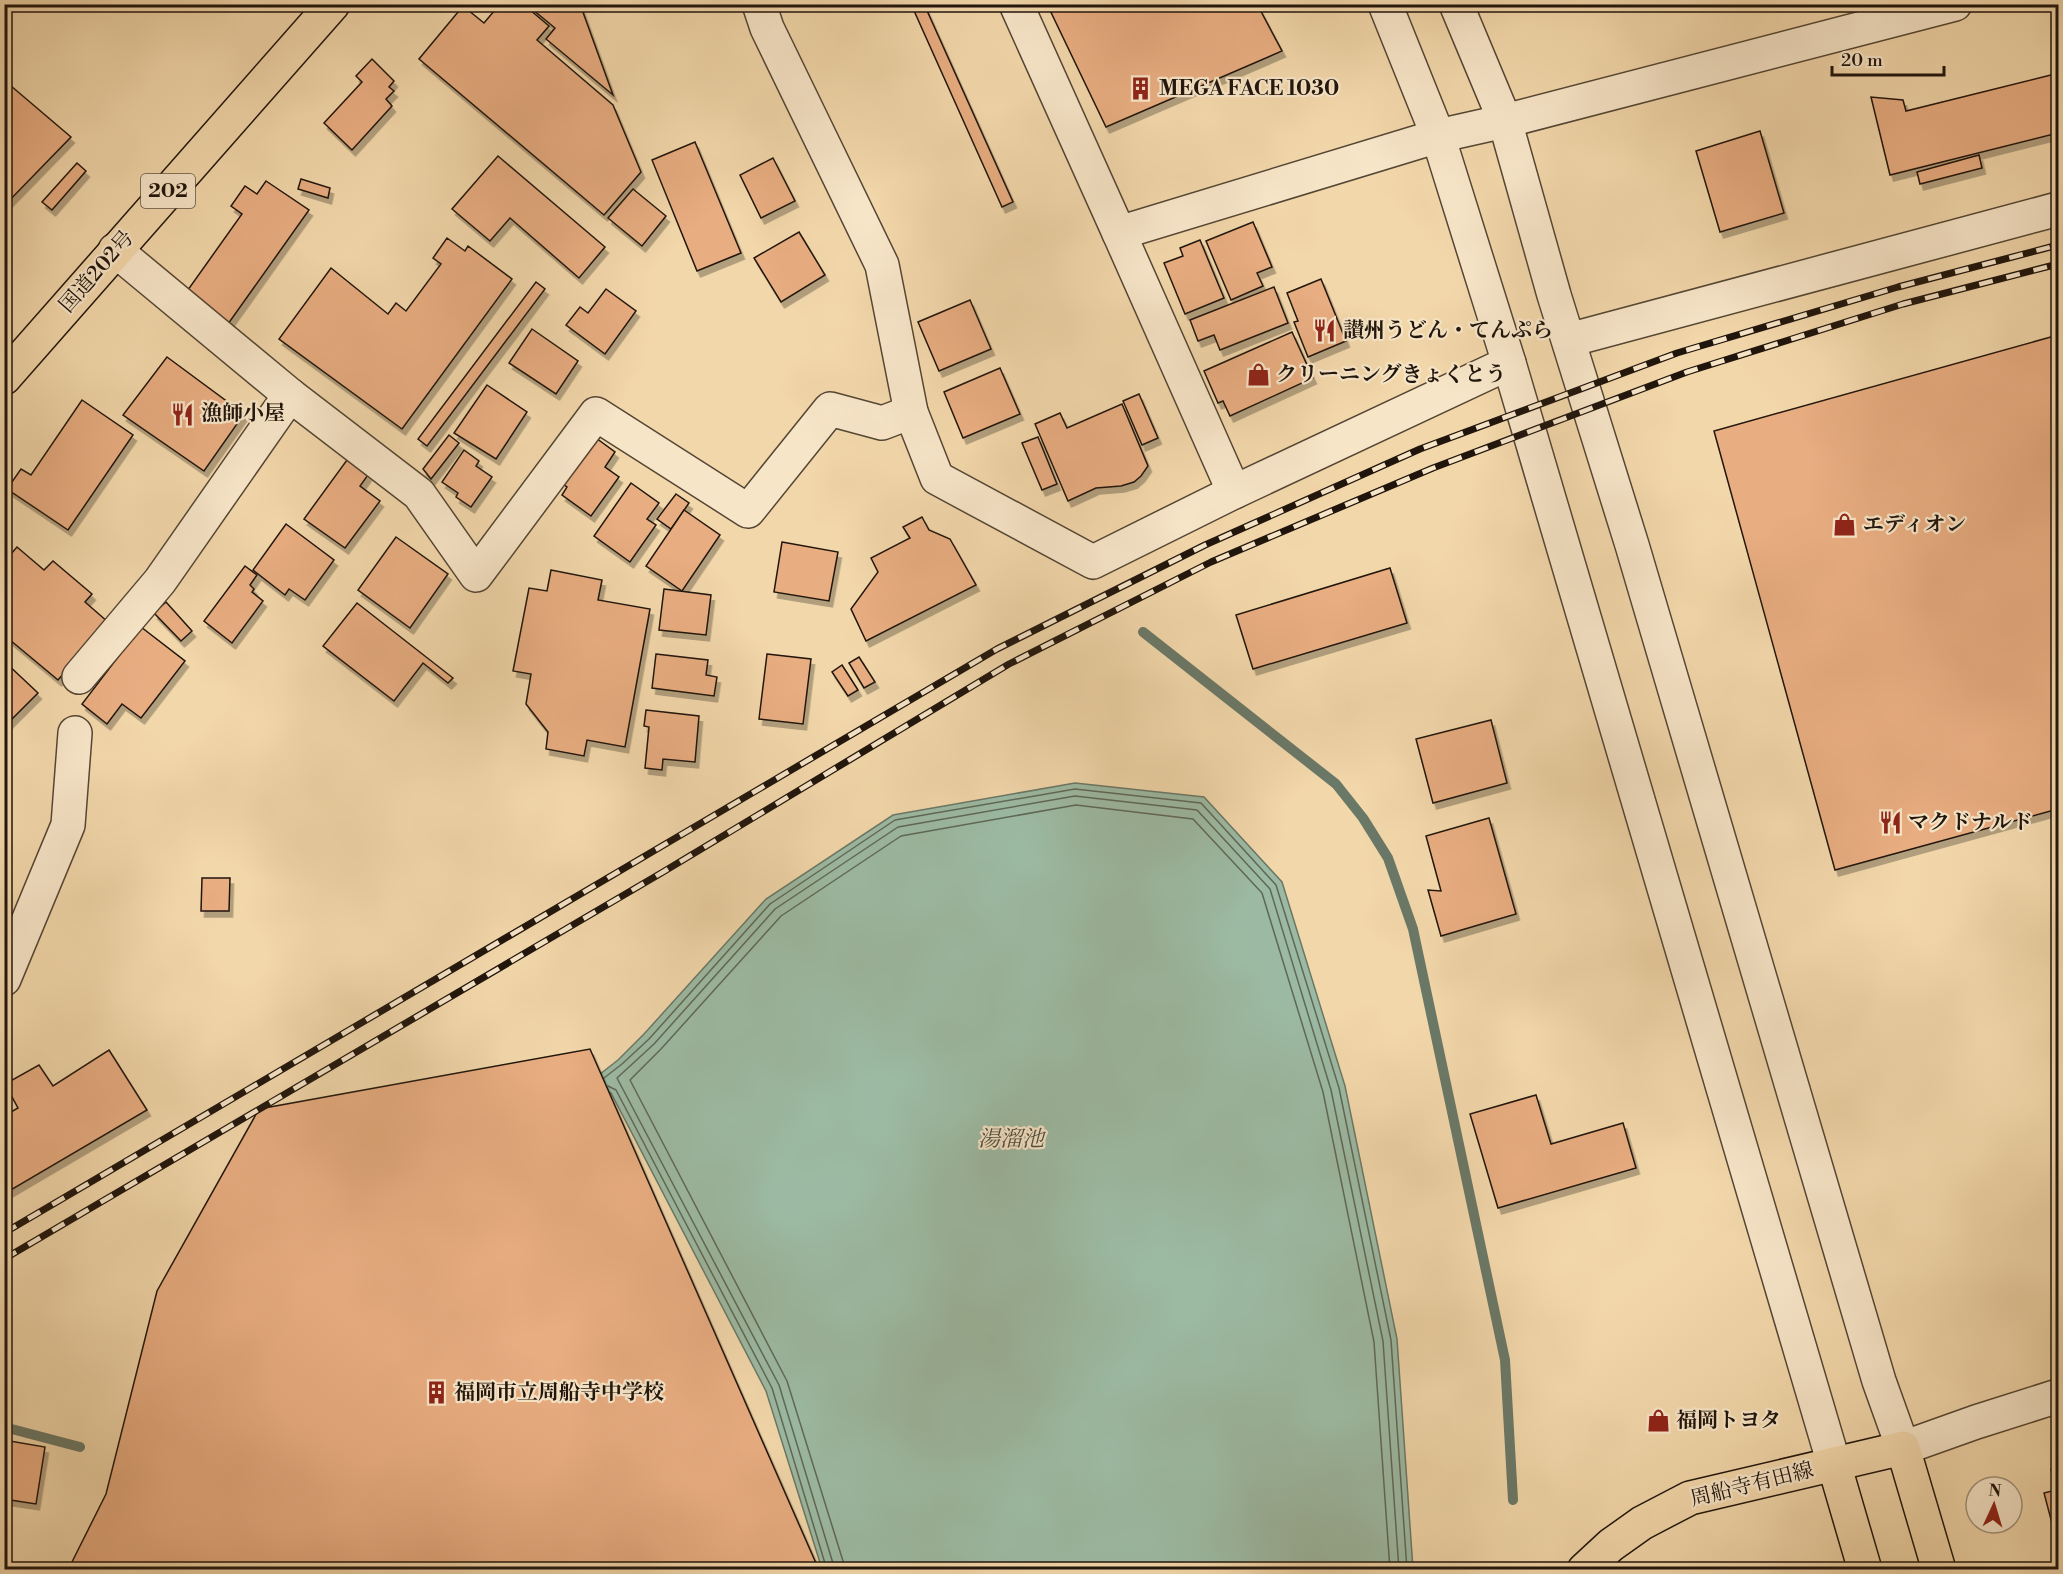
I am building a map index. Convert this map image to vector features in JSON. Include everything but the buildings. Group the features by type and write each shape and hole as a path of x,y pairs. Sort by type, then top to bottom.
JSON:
{"main road":[{"name":"国道202号","path":"4,378 320,9"},
{"name":"周船寺有田線","path":"1584,1569 1626,1534 1690,1498 1903,1448"},
{"path":"1903,1448 1940,1569"},
{"name":"周船寺有田線","path":"1834,1464 1865,1569"}],"street":[{"path":"759,4 772,39 882,266 911,412 937,478 1093,562 1234,492 1509,363"},
{"path":"1017,4 1234,492"},
{"path":"1385,4 1438,136 1509,363 1834,1464"},
{"path":"1456,4 1505,121 1554,295 1635,556 1879,1381 1903,1448 2058,1396"},
{"path":"1119,233 1438,136 1505,121 1954,4"},
{"path":"1569,340 2058,209"},
{"path":"115,250 290,395 419,495 476,575 596,414 748,511 830,409 882,423 911,412"},
{"path":"80,677 160,581 290,395"},
{"path":"4,979 68,825 75,733"}],"water":[{"name":"湯溜池","path":"1075,783 1204,797 1282,882 1345,1086 1397,1339 1413,1569 822,1569 766,1391 611,1093 581,1089 618,1060 644,1034 766,899 893,815"}],"waterway":[{"path":"1143,632 1336,784 1363,818 1388,858 1413,929 1505,1360 1513,1500"},
{"path":"4,1427 80,1447"}],"railway":[{"path":"4,1233 997,649 1205,545 1420,449 1677,353 1898,287 2058,245"},
{"path":"4,1259 663,872 1009,664 1211,562 1433,468 1687,372 1903,304 2058,264"}],"place":[{"name":"MEGA FACE 1030","path":"1141,89"},
{"name":"讃州うどん・てんぷら","path":"1325,331"},
{"name":"クリーニングきょくとう","path":"1258,375"},
{"name":"漁師小屋","path":"183,414"},
{"name":"エディオン","path":"1845,525"},
{"name":"マクドナルド","path":"1890,823"},
{"name":"福岡市立周船寺中学校","path":"436,1393"},
{"name":"福岡トヨタ","path":"1658,1421"}]}
